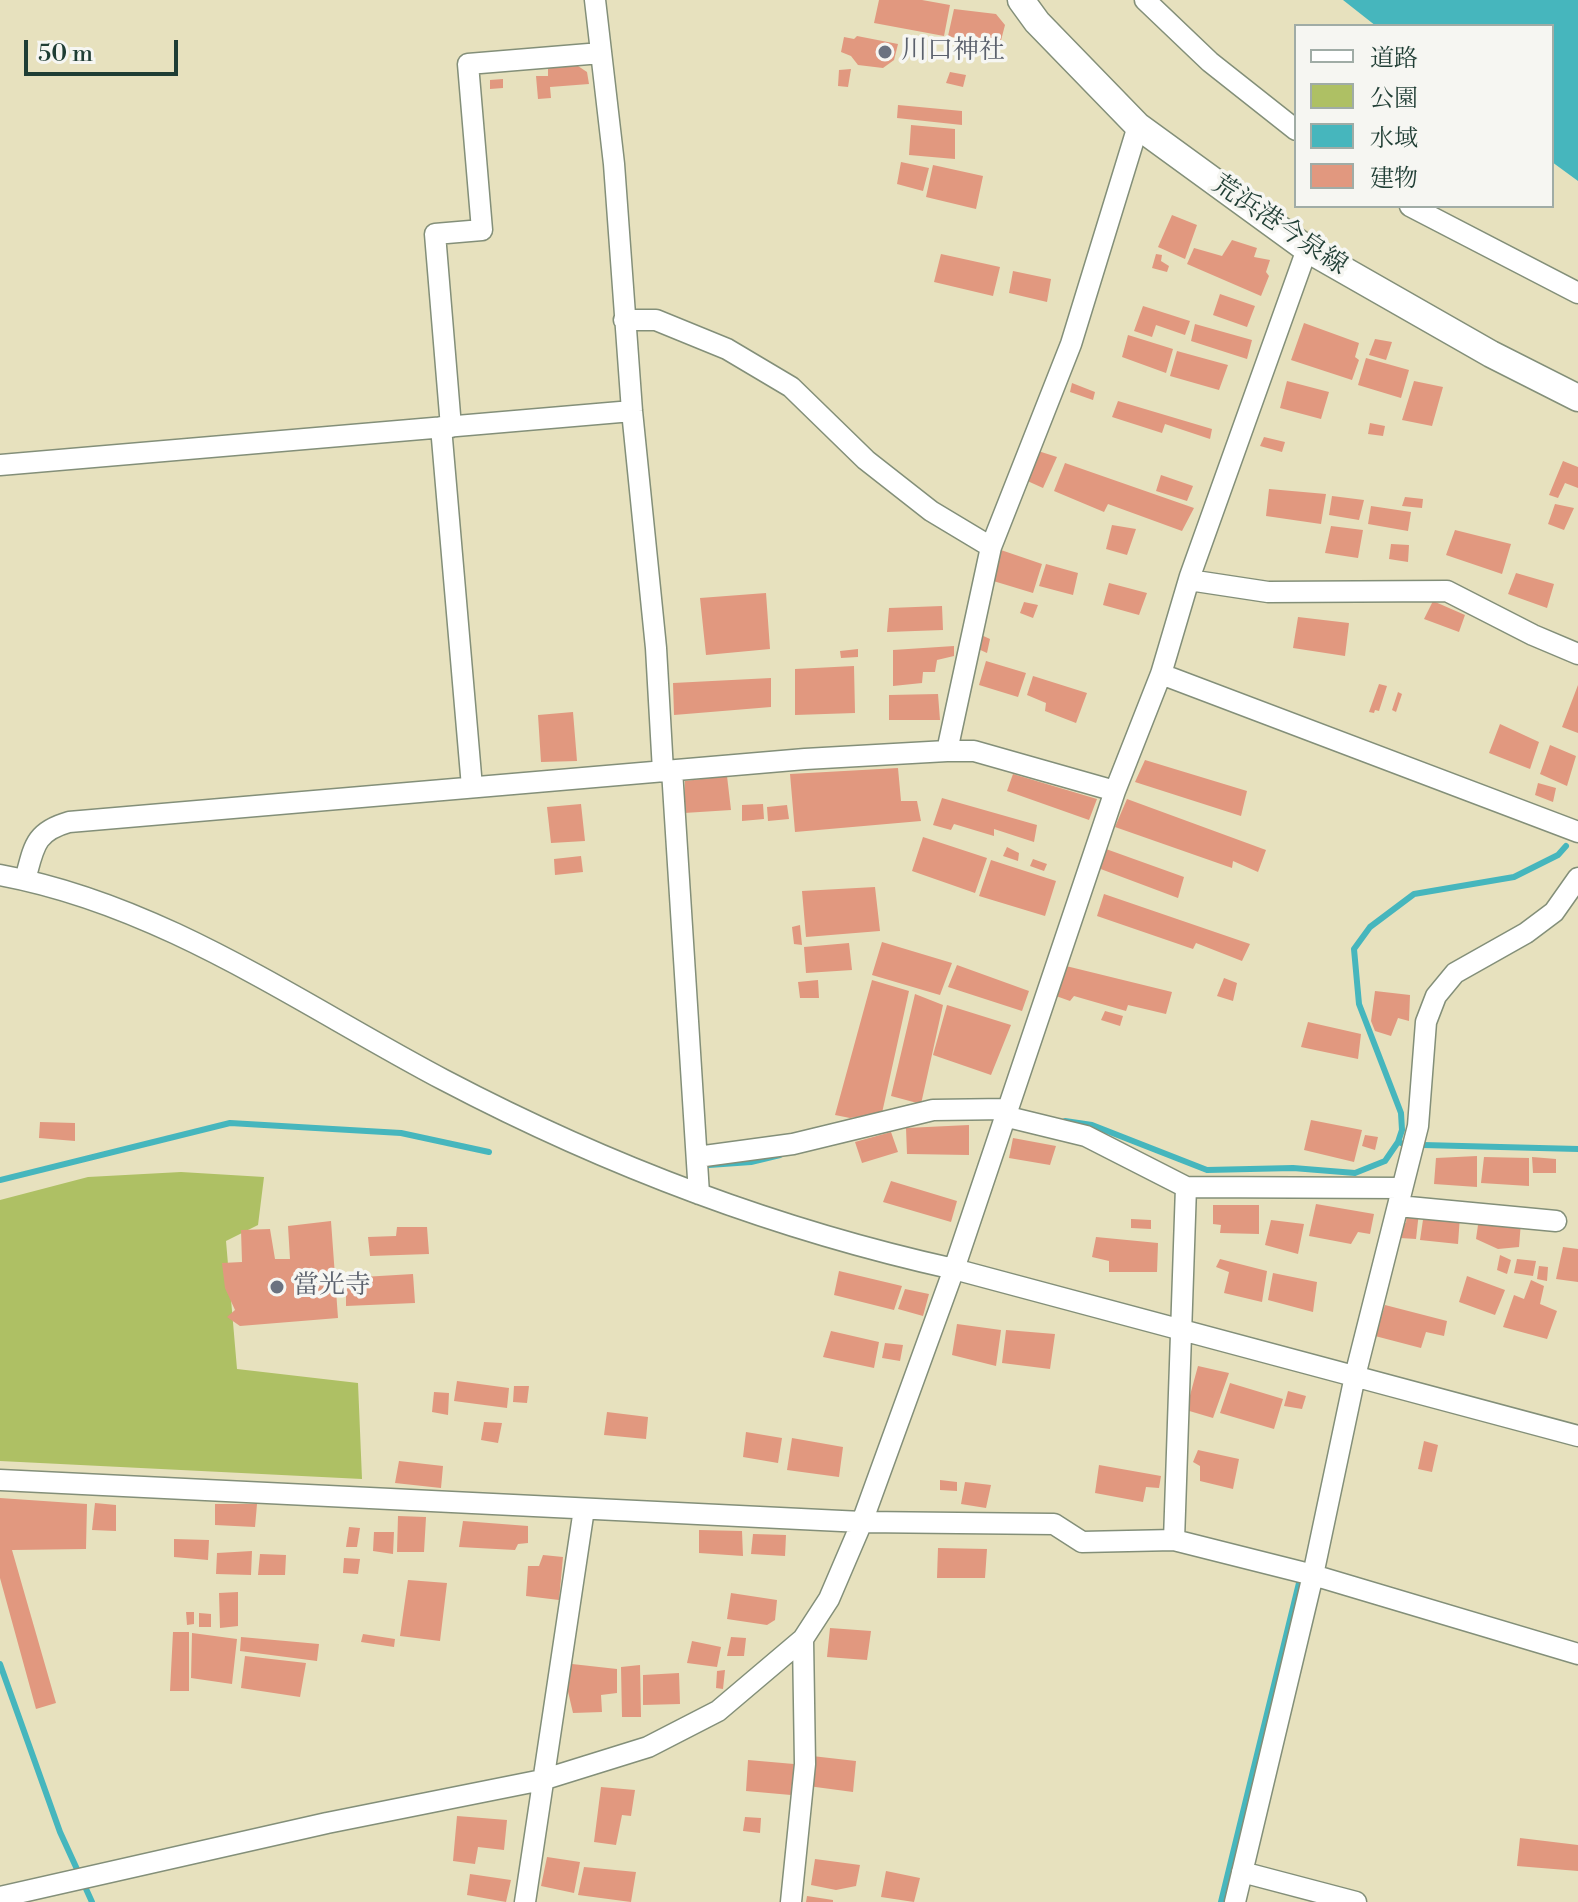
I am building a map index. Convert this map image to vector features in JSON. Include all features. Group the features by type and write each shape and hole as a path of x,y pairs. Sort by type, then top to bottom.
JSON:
{"main road":[{"name":"荒浜港今泉線","path":"1021,0 1037,22 1138,126 1307,249 1491,354 1578,398"}],"street":[{"path":"595,0 614,164 632,411 705,1156 699,1194"},
{"path":"1145,0 1210,62 1294,128"},
{"path":"472,787 435,234 482,230 468,64 601,53"},
{"path":"947,751 991,547 1071,344 1138,126"},
{"path":"1414,208 1578,293"},
{"path":"0,1897 327,1823 542,1780 648,1747 718,1711 803,1639 829,1599 862,1522 954,1269 1115,791 1161,674 1189,580 1307,249"},
{"path":"624,320 656,320 727,349 791,387 866,460 931,511 991,547"},
{"path":"0,465 632,411"},
{"path":"1189,580 1268,592 1447,591 1578,654"},
{"path":"1161,674 1578,832"},
{"path":"25,880 38,840 50,827 69,822 667,771 974,751 1115,791"},
{"path":"0,875 25,880 182,935 498,1107 699,1194 882,1253 954,1269 1578,1436"},
{"path":"1235,1902 1313,1575 1355,1376 1418,1126 1426,1022 1436,996 1455,973 1526,933 1554,912 1578,878"},
{"path":"705,1156 793,1144 933,1110 1005,1112 1086,1136 1186,1187 1400,1197 1556,1221"},
{"path":"1174,1540 1186,1187"},
{"path":"0,1480 862,1522 1054,1524 1082,1542 1174,1540 1313,1575 1578,1654"},
{"path":"525,1902 584,1509"},
{"path":"791,1902 805,1764 803,1639"},
{"path":"1242,1872 1356,1902"}],"green space":[{"path":"181,1172 264,1177 258,1225 226,1241 237,1369 358,1383 362,1479 0,1461 0,1200 88,1177"}],"water":[{"path":"1343,0 1578,0 1578,181 1554,163 1554,24 1373,24"}],"building":[{"path":"879,0 922,0 950,5 944,36 874,23"},
{"path":"954,9 996,14 1005,25 999,48 948,36"},
{"path":"857,36 898,44 894,60 883,68 858,65 851,56 841,52 844,37 854,39"},
{"path":"578,66 587,72 589,84 550,87 551,98 538,99 536,76 548,76 548,68"},
{"path":"851,69 848,87 838,86 839,70"},
{"path":"950,72 966,75 963,87 946,83"},
{"path":"503,79 503,88 490,89 490,80"},
{"path":"898,105 962,111 962,125 897,118"},
{"path":"911,125 955,129 955,159 909,155"},
{"path":"901,162 929,168 923,191 897,184"},
{"path":"933,165 983,176 976,209 926,197"},
{"path":"1172,215 1197,225 1185,259 1158,247"},
{"path":"1232,240 1257,248 1254,257 1270,260 1266,272 1269,276 1261,296 1187,264 1194,248 1222,256"},
{"path":"941,254 1000,267 993,296 934,282"},
{"path":"1156,254 1162,255 1161,261 1169,266 1167,272 1152,268"},
{"path":"1013,271 1051,279 1047,302 1009,293"},
{"path":"1220,294 1255,306 1247,327 1213,315"},
{"path":"1143,306 1190,321 1185,335 1156,325 1152,337 1134,331"},
{"path":"1304,323 1359,343 1355,357 1359,360 1352,380 1291,360"},
{"path":"1195,324 1252,340 1247,359 1191,341"},
{"path":"1128,335 1173,349 1166,373 1122,357"},
{"path":"1375,339 1392,342 1386,360 1369,355"},
{"path":"1177,351 1228,365 1219,390 1170,376"},
{"path":"1366,358 1409,370 1401,398 1358,385"},
{"path":"1287,381 1329,392 1321,419 1280,408"},
{"path":"1414,381 1443,387 1432,426 1402,420"},
{"path":"1072,383 1095,392 1093,400 1070,392"},
{"path":"1118,401 1212,429 1210,439 1165,424 1162,433 1112,417"},
{"path":"1370,423 1385,426 1383,436 1368,434"},
{"path":"1264,437 1285,442 1282,452 1260,446"},
{"path":"1035,450 1057,457 1043,488 1023,479"},
{"path":"1563,461 1578,467 1578,488 1565,483 1558,498 1549,495"},
{"path":"1065,463 1194,508 1182,531 1108,504 1104,512 1054,491"},
{"path":"1161,475 1193,486 1187,501 1156,491"},
{"path":"1269,489 1326,494 1321,524 1266,516"},
{"path":"1332,496 1364,500 1359,520 1329,515"},
{"path":"1405,497 1423,499 1422,508 1402,506"},
{"path":"1555,504 1574,508 1564,530 1548,524"},
{"path":"1371,506 1411,512 1408,531 1368,524"},
{"path":"1112,525 1136,529 1127,555 1106,549"},
{"path":"1331,526 1363,530 1358,558 1325,553"},
{"path":"1455,530 1511,544 1502,574 1446,555"},
{"path":"1391,544 1409,545 1408,562 1389,559"},
{"path":"998,549 1042,564 1033,593 990,580"},
{"path":"1046,564 1078,573 1073,595 1039,586"},
{"path":"1516,573 1554,584 1547,608 1508,594"},
{"path":"1109,583 1147,593 1139,615 1103,605"},
{"path":"766,593 770,649 706,655 700,598"},
{"path":"1433,601 1465,615 1459,632 1424,619"},
{"path":"1024,602 1038,605 1033,618 1020,613"},
{"path":"942,606 943,630 887,632 889,608"},
{"path":"1298,617 1349,623 1345,656 1293,648"},
{"path":"979,634 990,639 987,653 976,648"},
{"path":"954,646 954,656 937,660 935,672 923,672 922,683 893,686 893,650"},
{"path":"858,649 858,657 841,658 840,651"},
{"path":"986,661 1026,673 1018,697 979,685"},
{"path":"854,666 855,713 795,715 795,669"},
{"path":"1033,676 1087,693 1076,723 1045,711 1046,703 1027,695"},
{"path":"771,678 771,707 674,715 673,683"},
{"path":"1379,684 1387,686 1379,711 1369,712"},
{"path":"1578,685 1578,733 1562,727"},
{"path":"1398,692 1402,694 1396,712 1392,710"},
{"path":"938,694 940,720 889,720 889,695"},
{"path":"573,712 577,761 541,762 538,715"},
{"path":"1500,724 1539,742 1530,769 1489,753"},
{"path":"1550,745 1576,756 1567,786 1540,774"},
{"path":"1145,760 1247,791 1241,816 1135,782"},
{"path":"898,768 901,801 917,801 921,821 795,832 790,774"},
{"path":"1013,774 1097,799 1089,820 1007,791"},
{"path":"727,776 731,810 684,813 685,781"},
{"path":"1538,783 1556,788 1553,802 1535,795"},
{"path":"942,798 1037,825 1034,842 994,829 994,836 954,824 951,830 933,825"},
{"path":"1127,799 1266,850 1258,872 1233,861 1232,868 1115,827"},
{"path":"581,804 585,841 551,843 547,807"},
{"path":"763,804 764,819 742,821 742,805"},
{"path":"787,805 789,819 768,821 767,807"},
{"path":"923,837 987,858 975,893 912,871"},
{"path":"1007,847 1019,853 1018,861 1003,856"},
{"path":"1106,849 1184,877 1178,898 1098,868"},
{"path":"581,856 583,872 555,875 554,859"},
{"path":"1033,859 1047,864 1044,871 1030,866"},
{"path":"991,860 1056,881 1045,916 979,896"},
{"path":"875,887 880,931 806,937 802,891"},
{"path":"1104,894 1250,944 1242,961 1196,943 1193,949 1097,916"},
{"path":"800,925 802,945 794,944 792,927"},
{"path":"882,942 952,963 940,995 872,975"},
{"path":"849,943 852,970 806,973 804,947"},
{"path":"957,965 1029,991 1022,1011 948,987"},
{"path":"1066,966 1172,992 1166,1014 1128,1005 1126,1011 1074,996 1070,1001 1056,996"},
{"path":"1224,978 1237,983 1233,1001 1217,996"},
{"path":"818,980 819,998 800,998 798,982"},
{"path":"872,980 909,991 882,1113 850,1118 835,1115"},
{"path":"1375,991 1410,995 1409,1021 1398,1018 1391,1036 1375,1031 1371,1021"},
{"path":"915,994 943,1005 921,1104 891,1096"},
{"path":"947,1005 1011,1025 991,1075 933,1055"},
{"path":"1105,1011 1123,1016 1120,1026 1101,1020"},
{"path":"1308,1022 1361,1034 1358,1059 1301,1047"},
{"path":"1311,1120 1362,1130 1354,1162 1304,1150"},
{"path":"40,1122 75,1123 75,1141 39,1138"},
{"path":"969,1125 969,1155 907,1154 906,1128"},
{"path":"891,1132 898,1152 862,1163 855,1142"},
{"path":"1365,1135 1378,1137 1375,1150 1362,1146"},
{"path":"1013,1138 1056,1146 1050,1165 1009,1158"},
{"path":"1477,1156 1477,1187 1434,1184 1436,1158"},
{"path":"1484,1157 1529,1158 1529,1186 1481,1183"},
{"path":"1532,1157 1556,1159 1556,1173 1533,1173"},
{"path":"891,1181 957,1201 951,1222 883,1202"},
{"path":"1316,1204 1374,1214 1370,1234 1358,1232 1351,1244 1309,1236"},
{"path":"1213,1205 1259,1205 1259,1234 1220,1233 1221,1225 1213,1224"},
{"path":"1407,1212 1419,1212 1416,1239 1400,1238"},
{"path":"1424,1213 1460,1216 1458,1244 1420,1240"},
{"path":"1479,1218 1521,1222 1519,1247 1498,1249 1476,1239"},
{"path":"1131,1219 1151,1220 1151,1229 1131,1228"},
{"path":"1271,1220 1304,1224 1298,1254 1265,1245"},
{"path":"331,1221 338,1318 240,1326 227,1317 235,1310 225,1288 222,1263 242,1262 241,1230 270,1229 275,1259 290,1259 288,1226"},
{"path":"397,1227 427,1227 429,1254 370,1256 368,1237 396,1236"},
{"path":"1096,1237 1158,1243 1157,1272 1109,1272 1109,1261 1092,1257"},
{"path":"1563,1247 1578,1249 1578,1282 1556,1279"},
{"path":"1500,1255 1511,1260 1507,1274 1497,1270"},
{"path":"1220,1259 1267,1271 1262,1302 1224,1293 1229,1272 1216,1267"},
{"path":"1517,1259 1536,1261 1533,1276 1514,1273"},
{"path":"1539,1266 1548,1267 1547,1281 1537,1279"},
{"path":"839,1271 902,1286 894,1310 834,1295"},
{"path":"1273,1273 1317,1282 1313,1312 1268,1300"},
{"path":"413,1274 415,1303 346,1306 346,1278"},
{"path":"1467,1276 1505,1290 1495,1315 1459,1302"},
{"path":"1531,1280 1544,1286 1540,1304 1557,1311 1547,1339 1503,1327 1514,1295 1524,1299"},
{"path":"905,1289 929,1294 923,1316 898,1309"},
{"path":"1385,1305 1447,1321 1444,1336 1426,1332 1421,1348 1375,1336"},
{"path":"957,1324 1001,1330 996,1366 952,1355"},
{"path":"1006,1330 1055,1334 1050,1369 1002,1363"},
{"path":"831,1331 879,1342 874,1368 823,1357"},
{"path":"885,1343 903,1345 900,1361 882,1358"},
{"path":"1198,1366 1229,1373 1213,1418 1186,1410"},
{"path":"457,1381 509,1388 507,1408 454,1401"},
{"path":"1230,1383 1283,1399 1274,1429 1220,1413"},
{"path":"514,1386 529,1386 527,1403 513,1402"},
{"path":"1288,1391 1306,1396 1302,1409 1284,1406"},
{"path":"434,1392 449,1393 448,1415 432,1412"},
{"path":"607,1412 648,1417 646,1439 604,1435"},
{"path":"484,1422 502,1423 498,1443 481,1440"},
{"path":"746,1432 782,1438 778,1463 743,1457"},
{"path":"792,1438 843,1447 839,1477 787,1470"},
{"path":"1424,1441 1438,1445 1432,1472 1418,1469"},
{"path":"1198,1450 1239,1459 1233,1489 1200,1481 1200,1466 1193,1462"},
{"path":"399,1461 443,1466 441,1488 395,1483"},
{"path":"1099,1465 1161,1476 1159,1488 1146,1487 1143,1502 1095,1493"},
{"path":"940,1480 957,1482 957,1491 940,1490"},
{"path":"965,1482 991,1485 986,1508 961,1504"},
{"path":"0,1498 87,1504 86,1549 12,1550 56,1703 36,1709 0,1578"},
{"path":"95,1503 116,1505 116,1531 92,1530"},
{"path":"215,1504 257,1504 255,1527 215,1525"},
{"path":"398,1516 426,1517 424,1552 397,1552"},
{"path":"463,1521 528,1526 528,1543 518,1544 515,1550 459,1547"},
{"path":"349,1527 360,1528 357,1547 346,1547"},
{"path":"699,1530 742,1531 743,1556 699,1553"},
{"path":"374,1532 394,1532 393,1554 373,1551"},
{"path":"753,1534 786,1535 785,1556 751,1554"},
{"path":"174,1539 209,1540 208,1560 174,1557"},
{"path":"938,1548 987,1549 985,1578 937,1578"},
{"path":"252,1551 251,1575 216,1574 217,1553"},
{"path":"260,1554 286,1555 285,1575 258,1575"},
{"path":"543,1555 563,1557 559,1600 526,1596 528,1566 539,1566"},
{"path":"344,1558 360,1559 358,1574 343,1573"},
{"path":"408,1580 447,1583 440,1641 400,1636"},
{"path":"238,1592 238,1626 220,1628 219,1593"},
{"path":"731,1593 777,1600 775,1620 767,1625 727,1619"},
{"path":"186,1612 194,1612 194,1624 187,1625"},
{"path":"199,1613 211,1614 211,1627 199,1627"},
{"path":"830,1628 871,1631 867,1660 827,1657"},
{"path":"173,1632 189,1632 189,1691 170,1691"},
{"path":"192,1633 237,1639 232,1684 191,1678"},
{"path":"363,1634 395,1639 394,1647 361,1642"},
{"path":"241,1637 319,1644 317,1661 240,1651"},
{"path":"731,1637 746,1638 744,1656 727,1656"},
{"path":"692,1641 721,1647 717,1667 687,1663"},
{"path":"245,1656 306,1663 300,1697 241,1688"},
{"path":"572,1664 617,1669 617,1693 601,1695 602,1712 573,1713 566,1683"},
{"path":"640,1665 641,1717 622,1717 621,1667"},
{"path":"725,1670 723,1689 716,1688 717,1671"},
{"path":"679,1673 680,1704 643,1705 643,1675"},
{"path":"812,1756 856,1761 853,1792 808,1786"},
{"path":"748,1760 794,1764 791,1795 746,1791"},
{"path":"601,1787 635,1790 631,1816 622,1815 616,1845 594,1842"},
{"path":"457,1816 507,1820 504,1850 478,1847 475,1864 453,1861"},
{"path":"745,1817 761,1818 760,1833 743,1831"},
{"path":"1520,1838 1578,1845 1578,1871 1517,1866"},
{"path":"547,1857 580,1862 574,1893 541,1886"},
{"path":"815,1859 860,1865 856,1886 836,1890 811,1885"},
{"path":"584,1867 636,1872 631,1902 578,1895"},
{"path":"886,1871 920,1878 914,1902 881,1897"},
{"path":"470,1874 511,1880 506,1902 467,1895"},
{"path":"807,1896 833,1900 833,1902 806,1902"}],"waterway":[{"path":"1398,1142 1402,1130 1401,1113 1359,1004 1354,949 1370,927 1414,894 1514,877 1558,855 1566,846"},
{"path":"1065,1121 1092,1125 1207,1170 1293,1168 1355,1173 1385,1161 1398,1142 1401,1143"},
{"path":"0,1180 230,1123 401,1133 489,1152"},
{"path":"1423,1145 1578,1149"},
{"path":"709,1165 751,1162 780,1155"},
{"path":"1221,1902 1299,1583"},
{"path":"0,1664 60,1832 92,1902"}],"place":[{"name":"川口神社","path":"885,52"},
{"name":"當光寺","path":"277,1287"}]}
